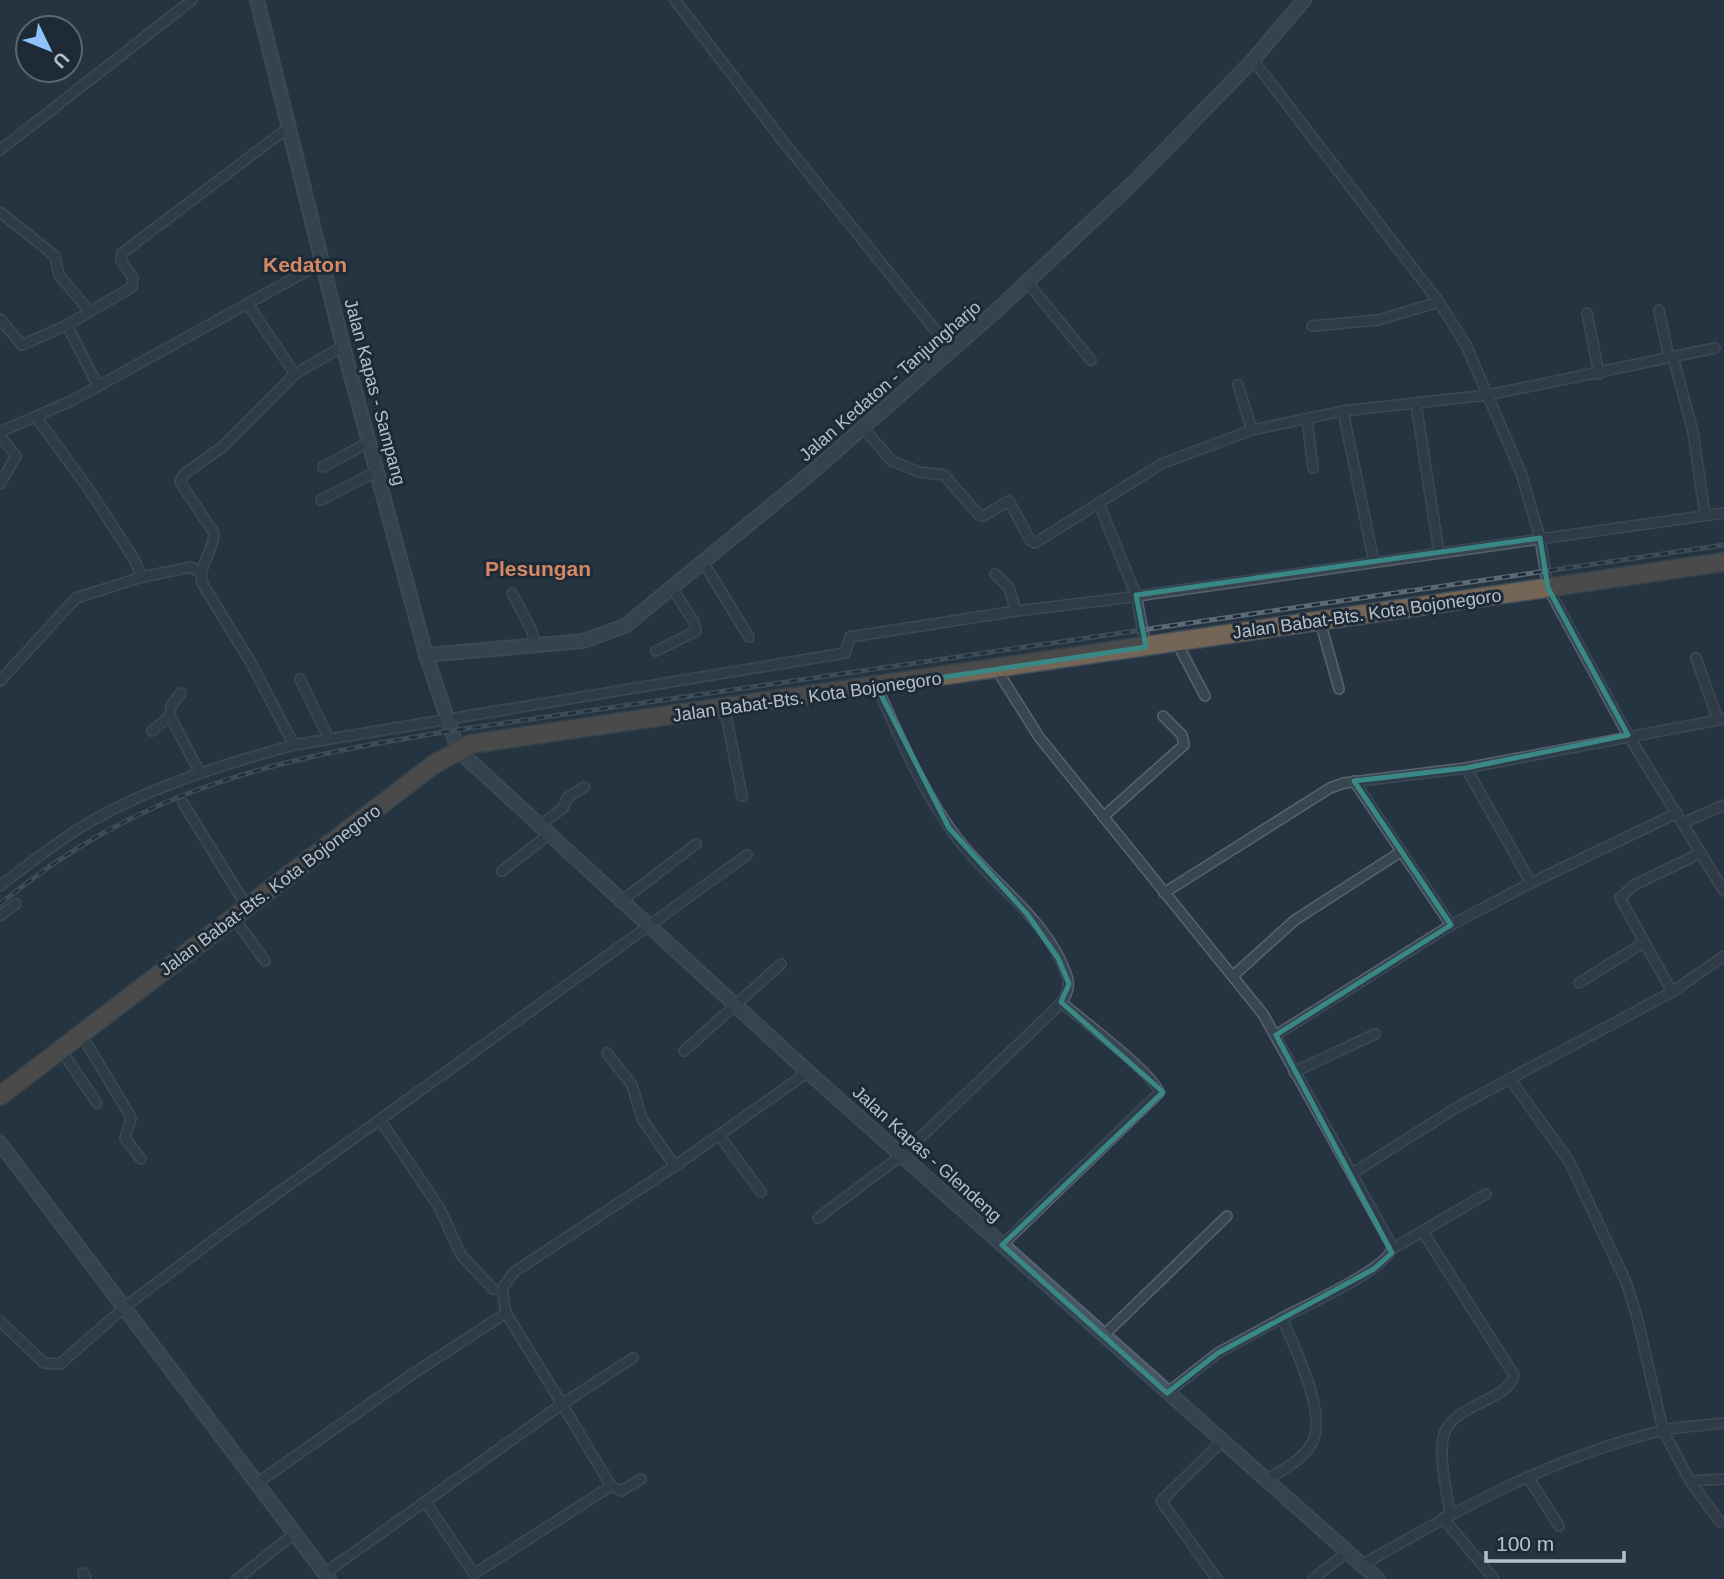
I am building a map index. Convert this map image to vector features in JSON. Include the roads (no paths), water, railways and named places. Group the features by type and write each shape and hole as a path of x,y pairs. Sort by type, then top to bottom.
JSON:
{"highway":[{"name":"Jalan Babat-Bts. Kota Bojonegoro","path":"2,1090 61,1050 433,765 458,750 485,741 724,710 1724,562"}],"street":[{"path":"0,150 16,134 192,0"},
{"name":"Jalan Kapas - Sampang","path":"257,0 344,346 426,655 445,719 458,750"},
{"path":"675,0 782,140 952,351"},
{"name":"Jalan Kedaton - Tanjungharjo","path":"426,655 602,636 625,626 863,428 1027,282 1133,181 1253,60 1304,0"},
{"path":"1253,60 1439,302 1466,345 1521,474 1540,538 1548,588 1628,735 1724,891"},
{"path":"0,318 22,345 68,325 132,287 134,278 121,260 122,253 289,127"},
{"path":"0,212 55,256 59,275 90,312"},
{"path":"0,484 16,456 0,434 98,386 323,262"},
{"path":"1027,282 1091,360"},
{"path":"1312,326 1392,317 1439,302"},
{"path":"247,303 295,374"},
{"path":"1659,310 1693,432 1705,515"},
{"path":"1587,313 1599,373"},
{"path":"68,325 98,386"},
{"path":"294,745 250,661 205,588 201,573 212,548 214,533 185,490 181,477 221,448 295,374 344,346"},
{"path":"863,428 892,461 919,472 944,475 980,516 1009,501 1034,543 1161,464 1252,430 1343,411 1488,395 1715,348"},
{"path":"1238,385 1252,430"},
{"path":"1416,404 1439,552"},
{"path":"1343,411 1374,562"},
{"path":"36,417 90,491 134,559 142,577"},
{"path":"1307,419 1313,468"},
{"path":"323,467 369,442"},
{"path":"321,500 377,471"},
{"path":"1099,504 1136,595 1146,647"},
{"path":"0,886 84,825 200,773 294,745 845,653 850,638 1016,611 1724,513"},
{"path":"704,562 749,637"},
{"path":"1,679 76,598 142,577 191,567 201,573"},
{"path":"995,574 1009,586 1016,611"},
{"path":"656,651 695,631 694,622 672,588"},
{"path":"512,593 536,643"},
{"path":"1320,621 1339,689"},
{"path":"1177,643 1205,696"},
{"path":"1164,893 1330,788 1353,781 1466,768 1721,719 1696,658"},
{"path":"996,670 1038,737 1234,975 1276,1035 1294,1072 1353,1173 1392,1250"},
{"path":"300,679 329,738"},
{"path":"818,1218 902,1155 1061,1002 1069,984 1058,958 1020,906 950,828 900,738 877,687"},
{"path":"181,693 171,706 170,716 200,773"},
{"path":"724,710 742,796"},
{"path":"152,731 170,716"},
{"path":"1103,817 1184,745 1182,735 1163,716"},
{"name":"Jalan Kapas - Glendeng","path":"458,750 620,902 808,1072 1378,1579"},
{"path":"1466,768 1531,883"},
{"path":"1353,781 1399,853 1451,925"},
{"path":"502,871 544,830 563,808 567,798 584,787"},
{"path":"183,803 265,961"},
{"path":"1683,823 1724,805"},
{"path":"1276,1035 1451,925 1531,883 1677,814"},
{"path":"620,902 696,844"},
{"path":"1234,975 1295,920 1399,853"},
{"path":"1672,992 1624,909 1621,896 1634,885 1701,853"},
{"path":"0,1321 21,1344 44,1363 54,1366 60,1364 126,1306 747,855"},
{"path":"0,916 16,904"},
{"path":"1579,983 1643,943"},
{"path":"1353,1173 1431,1123 1672,992 1724,956"},
{"path":"684,1051 781,964"},
{"path":"1002,1245 1159,1093 1158,1086 1138,1066 1061,1002"},
{"path":"81,1034 129,1114 131,1119 125,1138 141,1159"},
{"path":"1294,1072 1375,1034"},
{"path":"61,1050 97,1103"},
{"path":"607,1053 632,1085 642,1119 675,1166"},
{"path":"493,1289 496,1283 506,1279 675,1166 808,1072"},
{"path":"1510,1079 1574,1170 1626,1282 1637,1317 1662,1430 1690,1481 1720,1522"},
{"path":"380,1120 439,1207 461,1255 493,1289 611,1486 622,1491 640,1479"},
{"path":"719,1135 761,1192"},
{"path":"0,1143 126,1306 327,1576 425,1500 633,1358"},
{"path":"1167,1393 1218,1353 1374,1269 1389,1257 1392,1250 1486,1194"},
{"path":"1103,1336 1227,1216"},
{"path":"1423,1232 1514,1375 1508,1385 1466,1410 1446,1429 1442,1445 1446,1516 1494,1579"},
{"path":"504,1309 501,1294 506,1279"},
{"path":"257,1483 504,1309"},
{"path":"1266,1480 1299,1459 1312,1443 1315,1433 1310,1389 1282,1318"},
{"path":"1362,1565 1446,1516 1528,1476 1594,1450 1662,1430 1724,1423"},
{"path":"1217,1579 1161,1501 1221,1442"},
{"path":"1528,1476 1559,1526"},
{"path":"1690,1481 1724,1479"},
{"path":"425,1500 475,1576 611,1486"},
{"path":"237,1579 294,1534"},
{"path":"1313,1579 1347,1552"}],"railway":[{"path":"0,904 53,864 106,832 159,805 212,784 325,754 450,731 1724,545"}],"district":[{"name":"Kedaton","path":"305,265"},
{"name":"Plesungan","path":"538,569"}]}
